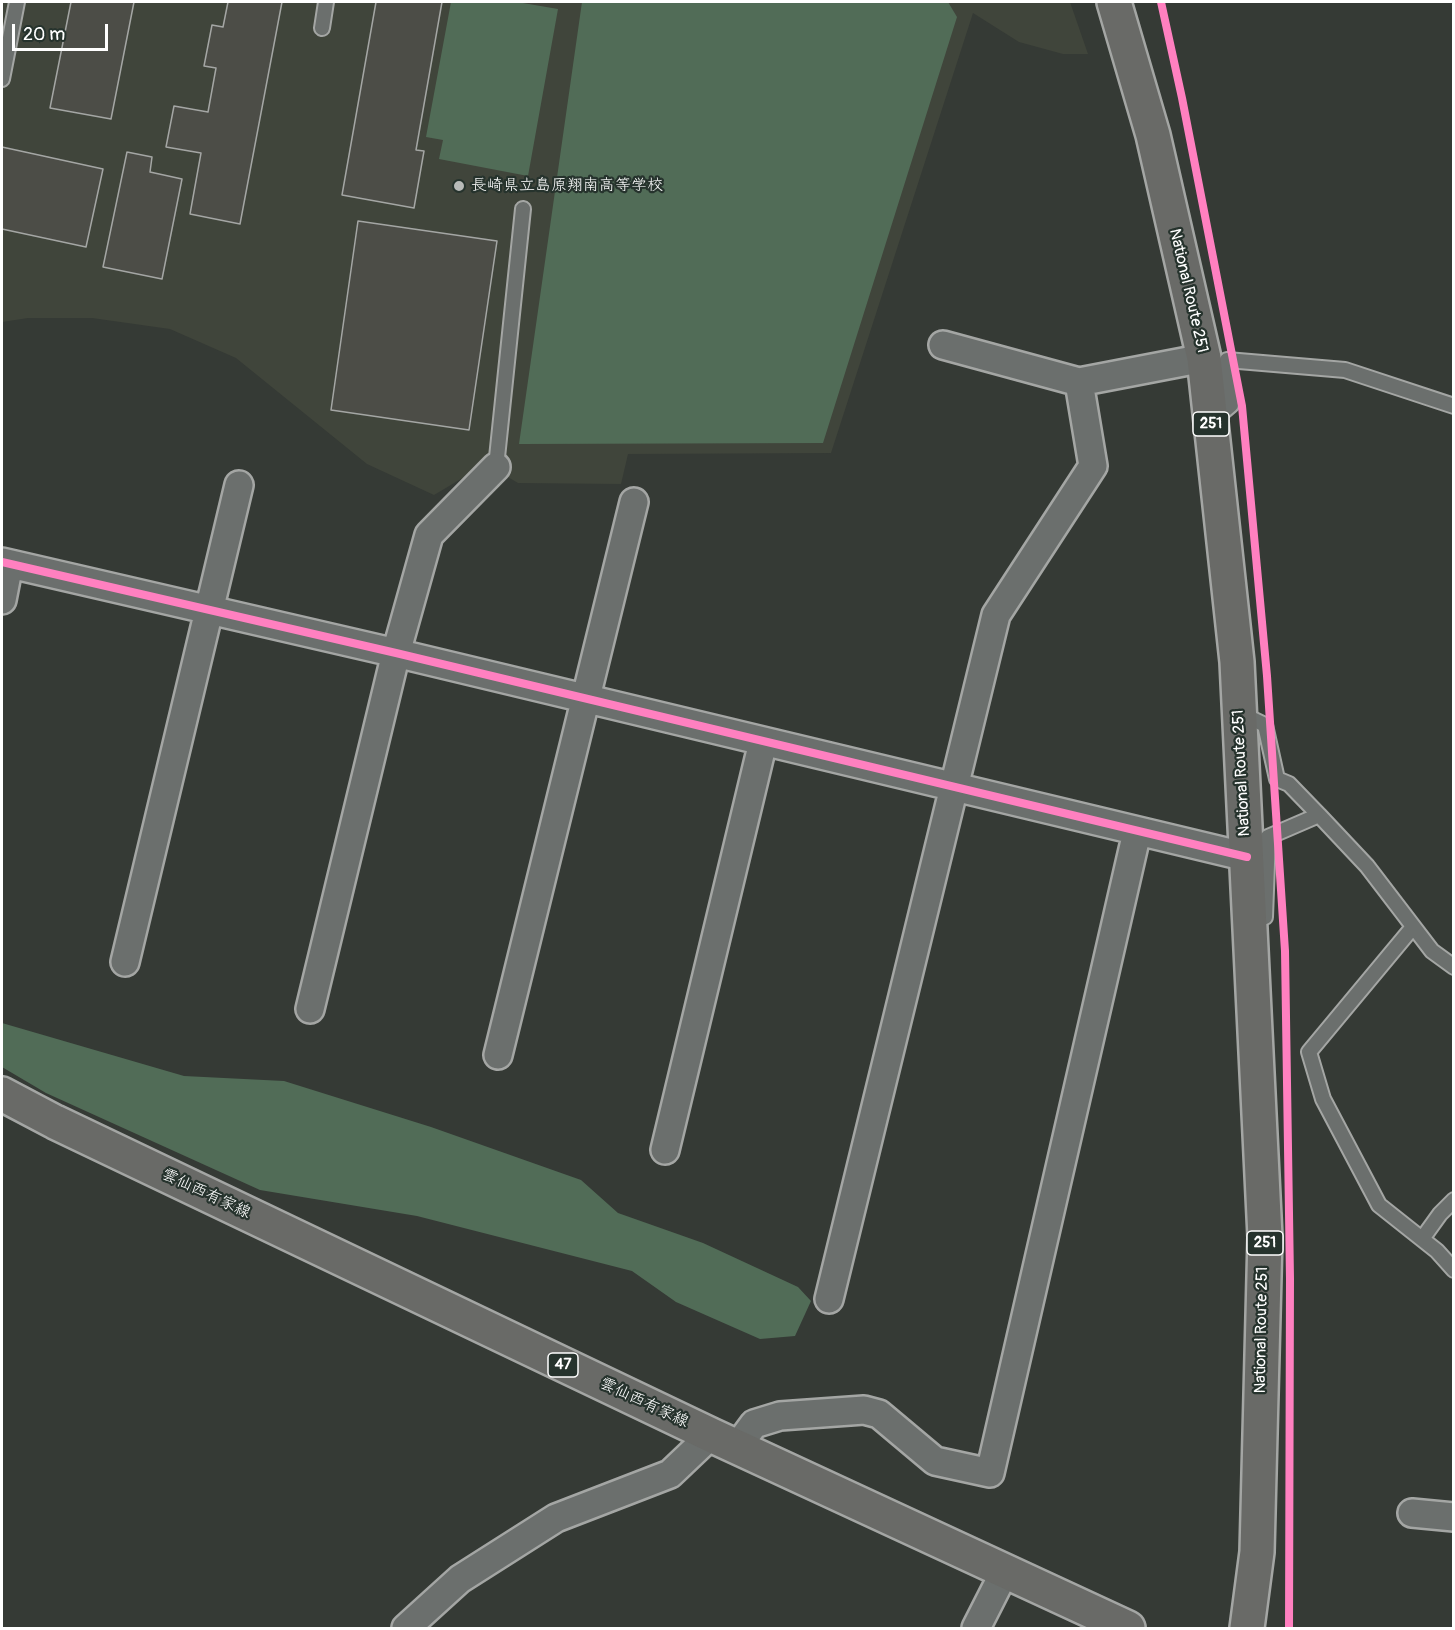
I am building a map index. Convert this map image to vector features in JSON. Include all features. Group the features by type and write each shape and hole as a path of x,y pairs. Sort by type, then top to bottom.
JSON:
{"main road":[{"name":"National Route 251","path":"1113,2 1153,135 1204,358 1237,662 1265,1237 1257,1552 1247,1629"},
{"name":"雲仙西有家線","path":"2,1094 65,1128 724,1441 1128,1629"}],"street":[{"path":"943,345 1079,382 1204,358"},
{"path":"829,1299 996,615 1093,466 1079,382"},
{"path":"310,1009 396,653 429,535 496,466"},
{"path":"125,962 239,485"},
{"path":"498,1055 634,502"},
{"path":"2,600 5,563 396,653 955,789 1247,857"},
{"path":"665,1150 763,742"},
{"path":"406,1629 460,1579 556,1518 670,1474 754,1424 780,1416 864,1410 879,1414 935,1461 990,1473 1137,832"},
{"path":"1412,1513 1454,1517"},
{"path":"976,1629 1005,1571"}],"lane":[{"path":"2,79 17,2"},
{"path":"322,28 326,2"},
{"path":"496,466 523,209"},
{"path":"1210,423 1231,405 1227,360 1345,370 1454,406"},
{"path":"1239,712 1265,725 1277,779 1289,784 1319,814 1367,866 1432,951 1454,967"},
{"path":"1250,923 1265,917 1268,837 1319,814"},
{"path":"1413,927 1309,1052 1323,1099 1379,1205 1437,1251 1454,1270"},
{"path":"1422,1239 1440,1214 1454,1200"}],"shaded area":[{"name":"長崎県立島原翔南高等学校","path":"2,2 1070,2 1088,54 1063,54 1019,42 973,13 831,453 628,454 621,484 518,483 486,464 434,495 367,464 236,358 170,329 92,318 28,318 2,322"}],"green space":[{"path":"451,2 517,2 558,9 528,176 439,159 443,140 426,137"},
{"path":"582,2 948,2 957,17 823,443 519,444"},
{"path":"2,1023 184,1076 284,1081 431,1127 581,1180 618,1213 703,1243 798,1287 811,1301 795,1336 760,1339 676,1302 632,1271 417,1216 260,1190 46,1093 2,1067"}],"building":[{"path":"71,2 134,2 111,119 50,108"},
{"path":"228,2 282,2 240,224 190,214 201,153 166,147 174,106 208,112 216,68 204,66 212,25 223,27"},
{"path":"376,2 442,2 416,150 424,151 414,208 342,195"},
{"path":"2,147 103,169 86,247 2,229"},
{"path":"127,152 152,157 150,172 182,179 162,279 103,267"},
{"path":"358,221 497,241 469,430 331,410"}],"cycle path":[{"path":"1161,2 1242,406 1267,676 1285,951 1290,1279 1289,1628"},
{"path":"2,562 396,653 1247,857"}],"place":[{"name":"長崎県立島原翔南高等学校","path":"459,186"}]}
